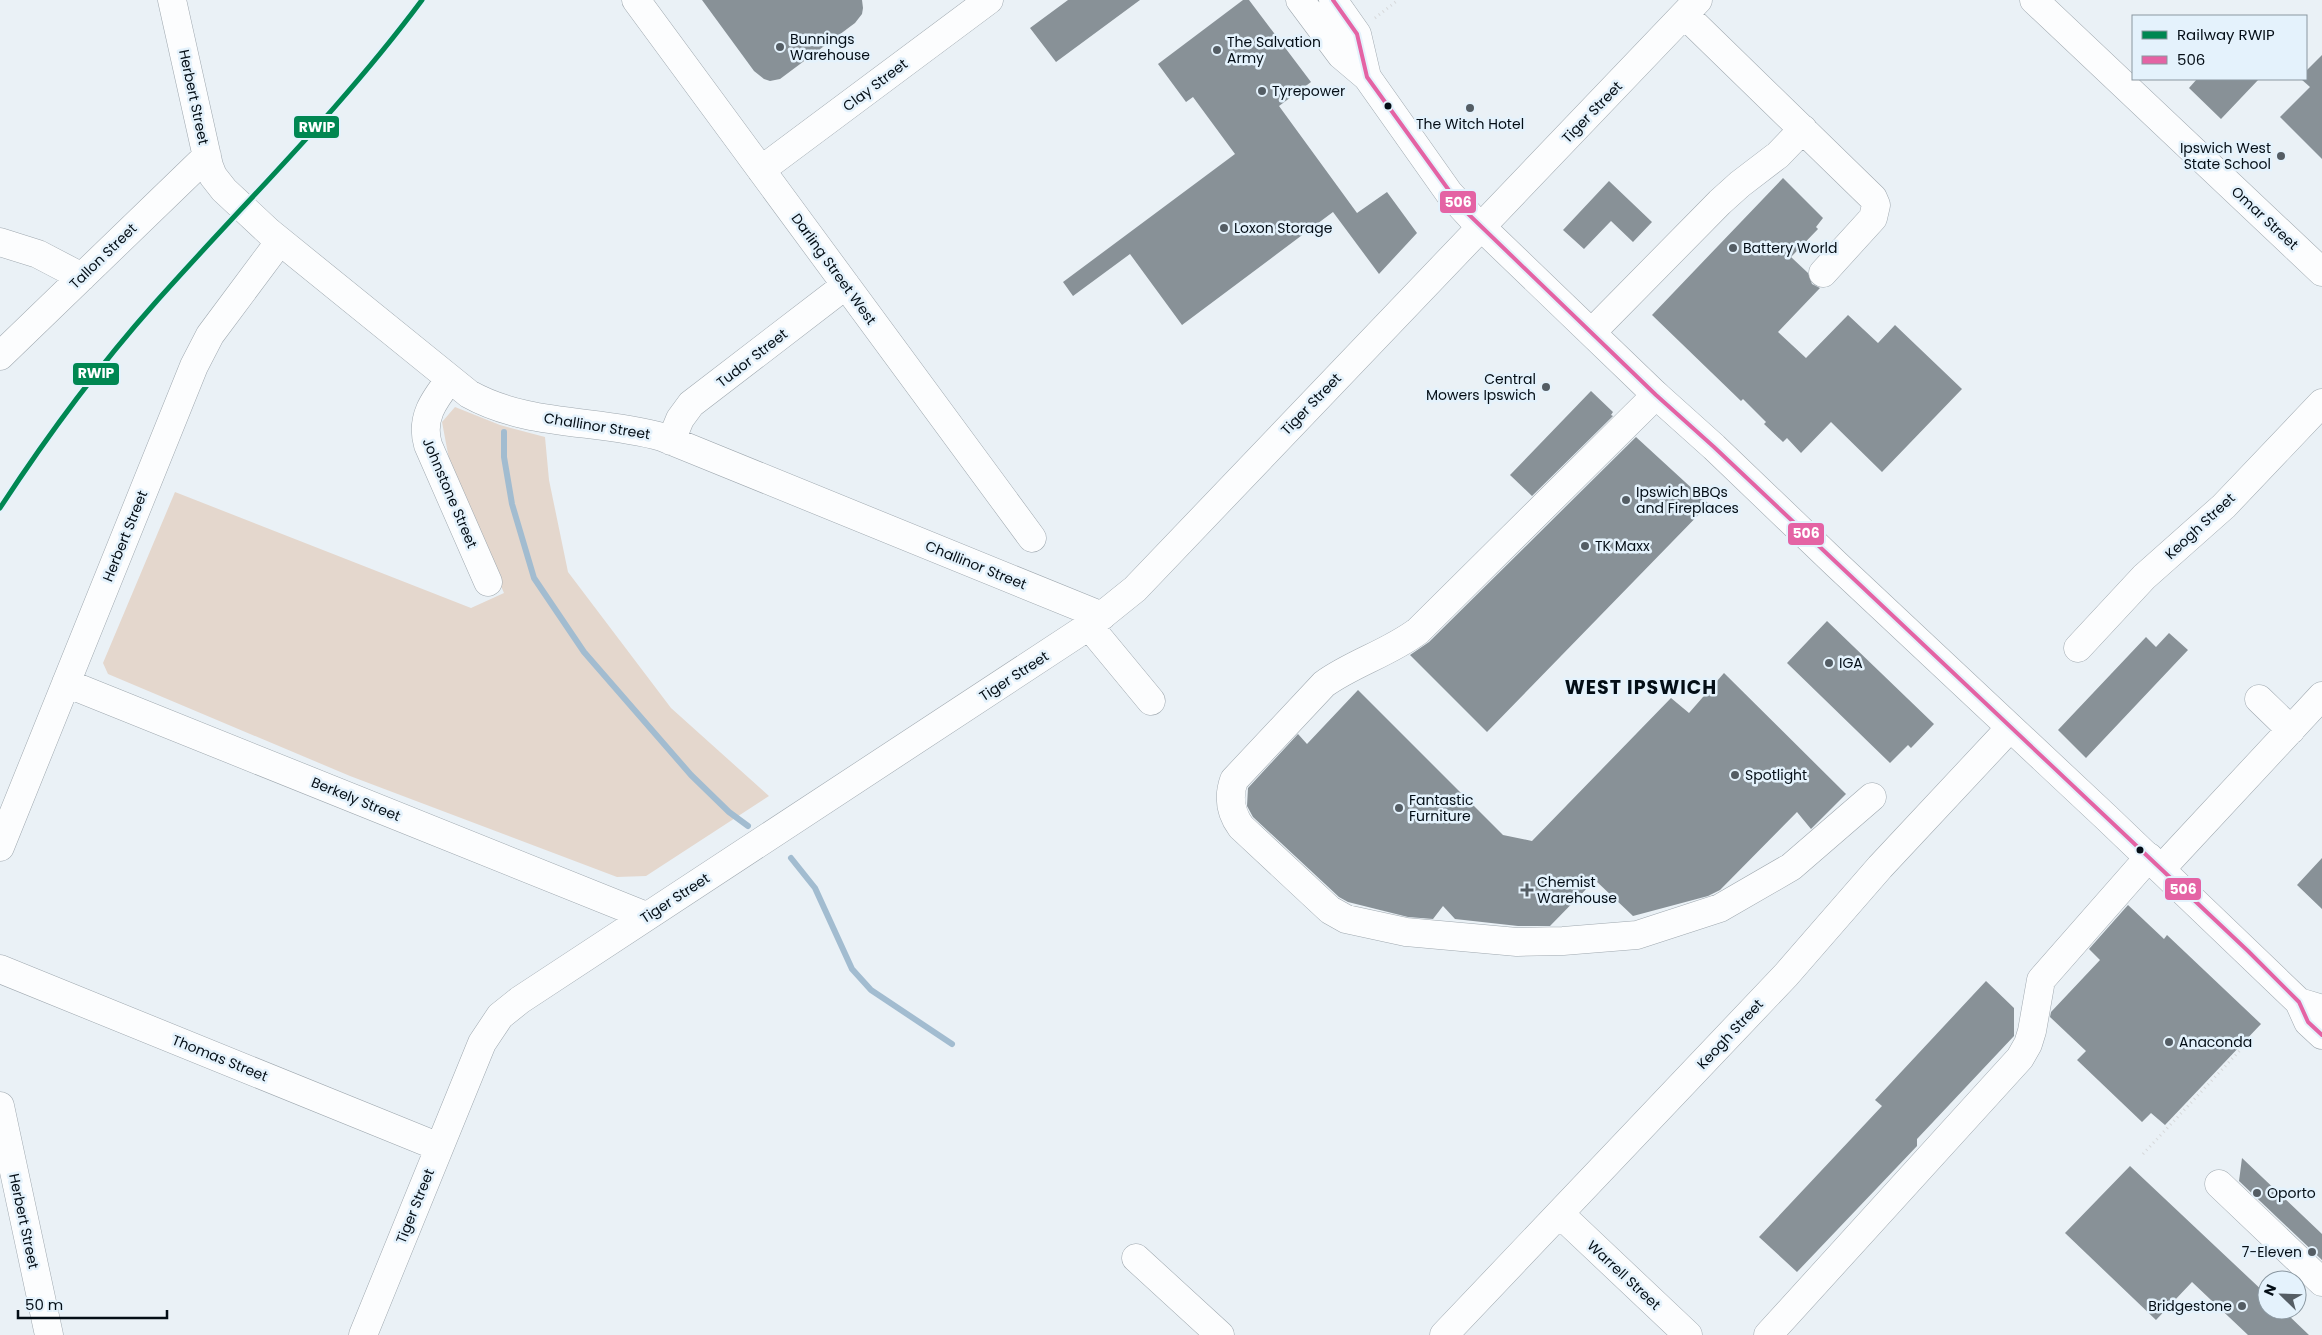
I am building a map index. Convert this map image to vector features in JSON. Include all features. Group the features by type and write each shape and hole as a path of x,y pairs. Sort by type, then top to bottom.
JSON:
{"street":[{"name":"Herbert Street","path":"172,0 206,156 213,176 224,190"},
{"name":"Darling Street West","path":"636,0 1032,538"},
{"name":"Clay Street","path":"761,170 989,0"},
{"path":"1300,0 1341,55 1367,77 1449,193 1481,226 1656,395 1714,447 2010,728 2311,1005 2308,1022 2322,1035"},
{"path":"1333,0 1357,34 1367,77"},
{"name":"Omar Street","path":"2034,0 2322,272"},
{"path":"1691,7 1767,93 1873,198 1876,205 1873,218 1823,272"},
{"name":"Tiger Street","path":"363,1335 482,1043 500,1016 520,1000 646,916 1096,621 1135,589 1481,226 1506,203 1691,7"},
{"path":"1592,332 1720,202 1778,155 1803,129"},
{"name":"Tallon Street","path":"0,356 206,156"},
{"name":"Challinor Street","path":"224,190 275,236 469,394 506,411 634,430 671,440 1096,621"},
{"name":"Herbert Street","path":"0,847 194,366 210,335 275,236"},
{"path":"0,242 38,254 82,276"},
{"name":"Tudor Street","path":"671,440 680,419 691,404 846,285"},
{"name":"Johnstone Street","path":"450,379 431,406 425,423 425,434 428,445 488,582"},
{"path":"1656,395 1418,631 1376,664 1324,684 1234,780 1230,799 1235,819 1241,827 1330,910 1346,918 1406,932 1517,942 1563,942 1637,935 1720,908 1791,867 1872,797"},
{"name":"Keogh Street","path":"2078,648 2144,577 2224,506 2322,403"},
{"path":"1096,621 1151,701"},
{"name":"Berkely Street","path":"66,683 646,916"},
{"path":"1768,1335 2020,1058 2028,1044 2032,1031 2041,980 2322,696"},
{"path":"2259,699 2290,730"},
{"name":"Keogh Street","path":"1444,1335 1786,975 1880,867 2010,728"},
{"name":"Thomas Street","path":"0,970 439,1147"},
{"name":"Herbert Street","path":"0,1106 49,1335"},
{"path":"2219,1184 2322,1282"},
{"name":"Warrell Street","path":"1560,1214 1688,1335"},
{"path":"1136,1258 1220,1335"}],"path":[{"path":"1374,19 1398,0"},
{"path":"2143,1154 2245,1045"}],"shaded area":[{"path":"455,407 500,425 545,437 549,480 568,572 671,708 769,796 646,876 617,877 350,776 108,674 103,663 175,492 471,608 504,593 452,475 442,422"}],"building":[{"name":"Bunnings Warehouse","path":"702,0 862,0 863,8 862,14 855,23 780,79 770,81 754,71"},
{"path":"1068,0 1140,0 1056,62 1030,28"},
{"path":"1243,0 1249,0 1311,82 1279,106 1357,213 1387,192 1417,233 1379,274 1333,212 1182,325 1130,254 1073,296 1063,282 1235,154 1193,97 1186,102 1158,64"},
{"path":"2322,55 2322,159 2280,117 2310,87 2302,80 2307,80 2307,70"},
{"path":"2196,80 2258,80 2221,119 2189,88"},
{"path":"1783,178 1823,218 1816,227 1818,229 1791,257 1808,273 1812,284 1820,288 1778,332 1806,358 1848,315 1878,343 1895,325 1962,389 1882,472 1831,422 1801,453 1787,438 1783,442 1764,424 1766,422 1743,399 1741,401 1652,315"},
{"path":"1609,181 1652,222 1633,242 1611,221 1584,249 1563,230"},
{"path":"1591,391 1613,412 1611,415 1613,416 1532,496 1510,475"},
{"path":"1636,437 1709,504 1487,732 1410,655 1429,642"},
{"path":"1827,621 1934,724 1911,748 1908,745 1890,763 1787,663"},
{"path":"2169,633 2188,650 2086,758 2058,730 2146,637 2156,647"},
{"path":"1724,673 1846,794 1811,829 1797,812 1720,890 1708,896 1633,916 1595,880 1550,926 1518,926 1455,919 1443,906 1433,919 1408,917 1348,902 1339,897 1253,817 1247,806 1248,788 1298,734 1307,744 1358,690 1503,835 1532,841 1671,698 1689,713"},
{"path":"2322,858 2322,909 2297,885"},
{"name":"Anaconda","path":"2128,905 2164,939 2167,935 2261,1024 2165,1125 2151,1113 2142,1122 2077,1060 2086,1051 2050,1017 2051,1012 2100,960 2089,949"},
{"path":"1986,981 2014,1008 2014,1036 1917,1139 1917,1146 1797,1272 1759,1237 1882,1106 1875,1100"},
{"path":"2242,1158 2322,1234 2322,1260 2239,1181"},
{"path":"2130,1166 2257,1286 2257,1320 2293,1320 2309,1335 2248,1335 2192,1282 2156,1320 2065,1233"}],"waterway":[{"path":"504,432 504,457 512,504 534,578 584,652 691,775 729,812 748,826"},
{"path":"791,858 815,888 852,969 871,990 952,1044"}],"rail line":[{"name":"RWIP","path":"0,508 55,428 113,352 189,265 326,117 422,0"}],"transit line":[{"name":"506","path":"1333,0 1357,34 1367,77 1461,207 1656,395 1714,447 2248,951 2299,1002 2308,1022 2322,1035"}],"place":[{"name":"Bunnings Warehouse","path":"780,47"},
{"name":"The Salvation Army","path":"1217,50"},
{"name":"Tyrepower","path":"1262,91"},
{"name":"The Witch Hotel","path":"1470,108"},
{"name":"Ipswich West State School","path":"2281,156"},
{"name":"Loxon Storage","path":"1224,228"},
{"name":"Battery World","path":"1733,248"},
{"name":"Central Mowers Ipswich","path":"1546,387"},
{"name":"Ipswich BBQs and Fireplaces","path":"1626,500"},
{"name":"TK Maxx","path":"1585,546"},
{"name":"IGA","path":"1829,663"},
{"name":"Spotlight","path":"1735,775"},
{"name":"Fantastic Furniture","path":"1399,808"},
{"name":"Chemist Warehouse","path":"1527,890"},
{"name":"Anaconda","path":"2169,1042"},
{"name":"Oporto","path":"2257,1193"},
{"name":"7-Eleven","path":"2312,1252"},
{"name":"Bridgestone","path":"2242,1306"}],"district":[{"name":"WEST IPSWICH","path":"1641,687"}]}
